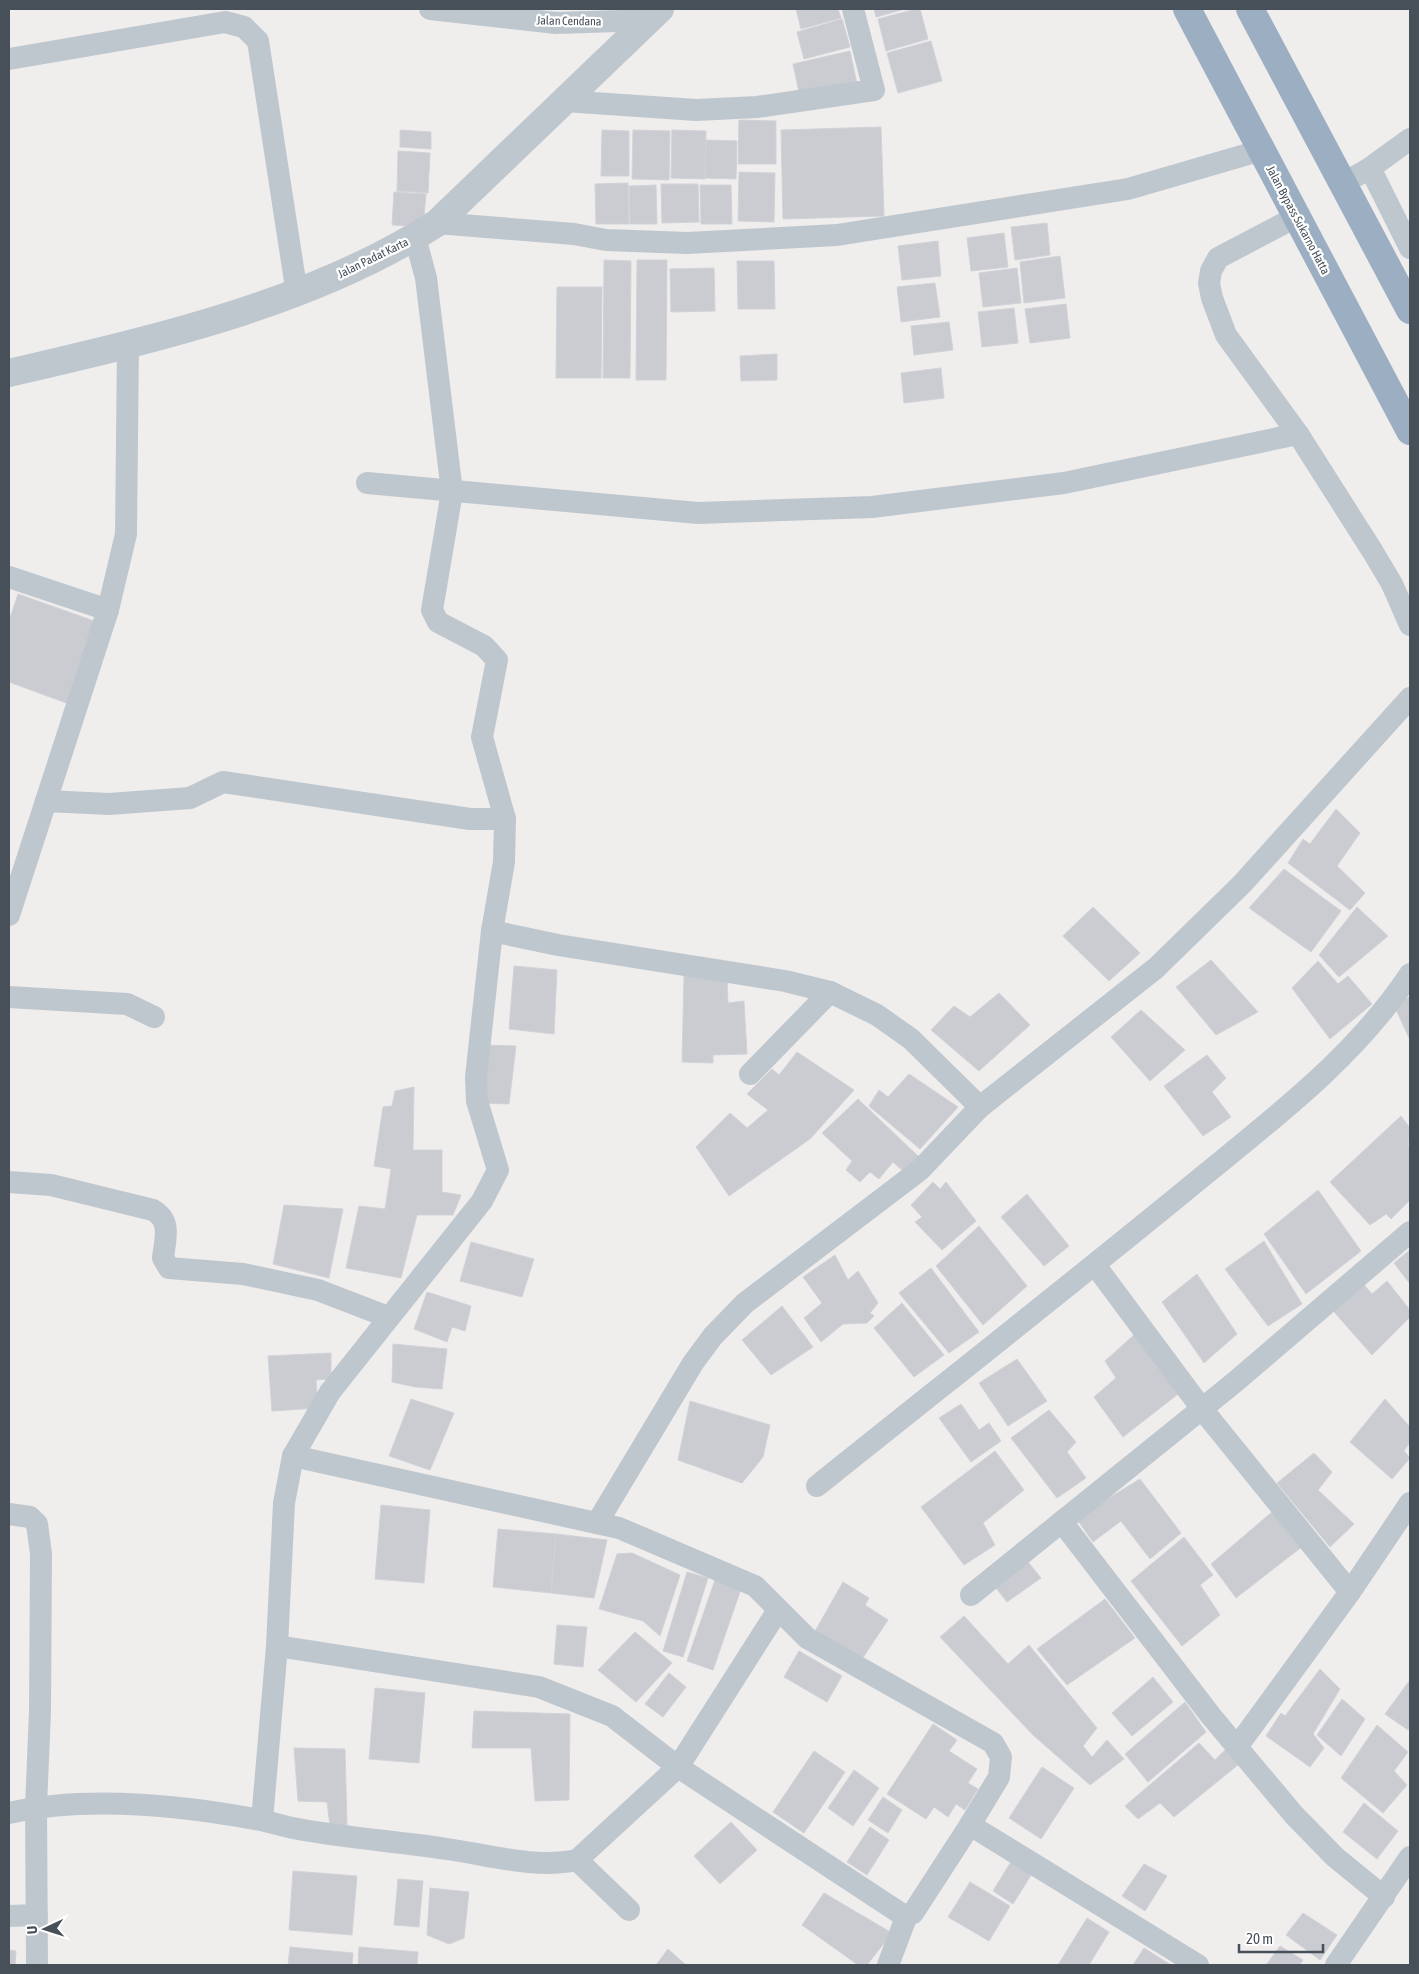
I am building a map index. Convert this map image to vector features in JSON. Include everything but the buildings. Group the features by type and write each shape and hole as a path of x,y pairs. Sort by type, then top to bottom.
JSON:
{"highway":[{"name":"Jalan Bypass Sukarno Hatta","path":"1187,9 1410,431"},
{"path":"1250,9 1410,310"}],"street":[{"name":"Jalan Cendana","path":"430,9 556,16 655,14"},
{"path":"564,101 696,110 757,108 874,90 854,9"},
{"name":"Jalan Padat Karta","path":"9,373 128,345 297,294 371,261 415,238 437,223 655,14"},
{"path":"9,58 225,16 244,27 258,41 297,294"},
{"path":"1342,184 1370,168 1410,139"},
{"path":"437,223 574,234 606,240 678,243 742,242 837,235 1128,189 1262,150"},
{"path":"1370,168 1410,248"},
{"path":"1296,217 1222,255 1214,263 1209,283 1217,315 1226,335 1298,434 1392,584 1410,625"},
{"path":"262,1820 278,1646 284,1504 293,1456 330,1392 482,1201 498,1170 477,1101 476,1077 492,931 504,862 505,819 482,738 497,660 484,646 438,622 432,610 452,492 426,278 415,238"},
{"path":"9,915 108,610 126,534 128,345"},
{"path":"367,483 698,514 872,507 1064,483 1298,434"},
{"path":"9,577 108,610"},
{"path":"597,1523 694,1363 713,1336 745,1303 920,1170 980,1107 1156,968 1213,916 1410,698"},
{"path":"46,801 109,804 190,798 223,782 470,819 505,819"},
{"path":"492,931 558,945 785,981 830,992 878,1015 911,1039 980,1107"},
{"path":"817,1486 1094,1265 1302,1095 1374,1022 1410,974"},
{"path":"750,1074 830,992"},
{"path":"9,998 127,1004 154,1017"},
{"path":"9,1182 51,1185 153,1210 159,1214 167,1226 163,1258 169,1268 243,1274 318,1290 388,1317"},
{"path":"972,1595 1202,1409 1410,1232"},
{"path":"1094,1265 1202,1409 1350,1592"},
{"path":"278,1646 539,1687 612,1716 671,1761 903,1915 913,1912 970,1825 998,1777 1001,1758 993,1743 807,1638 754,1586 619,1528 293,1456"},
{"path":"1237,1747 1350,1592 1410,1503"},
{"path":"9,1514 30,1516 37,1524 40,1535 40,1702 36,1807 37,1965"},
{"path":"1062,1522 1237,1747 1294,1815 1335,1857 1384,1897"},
{"path":"9,1813 36,1807 132,1804 190,1809 262,1820 292,1828 531,1862 558,1864 577,1860 671,1761 778,1610"},
{"path":"970,1825 1198,1965"},
{"path":"1336,1965 1410,1857"},
{"path":"577,1860 629,1910"},
{"path":"9,1916 37,1915"},
{"path":"888,1965 907,1915"}]}
